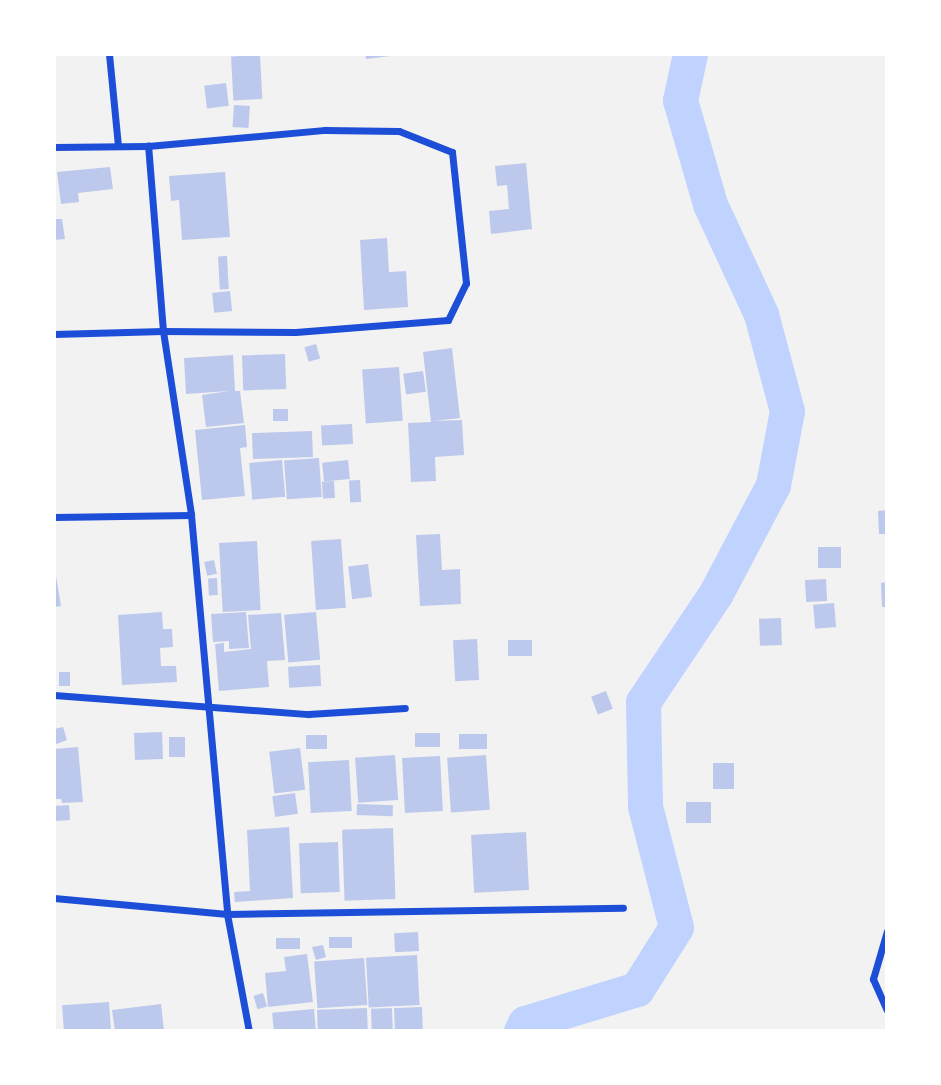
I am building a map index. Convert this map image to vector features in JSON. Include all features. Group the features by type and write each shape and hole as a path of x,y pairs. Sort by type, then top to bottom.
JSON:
{"street":[{"path":"108,54 118,146"},
{"path":"54,147 148,146 325,131 400,131 452,152 466,283 448,320 295,332 54,334"},
{"path":"148,146 163,331 191,514 227,914 249,1031"},
{"path":"54,516 191,514"},
{"path":"54,695 209,705 308,715 405,708"},
{"path":"54,898 227,914 622,908"},
{"path":"887,931 874,966 875,993 887,1010"},
{"path":"875,993 887,993"}],"building":[{"path":"365,54 390,54 390,56 366,59"},
{"path":"260,55 262,99 233,100 231,57"},
{"path":"226,83 229,106 207,109 204,86"},
{"path":"234,105 250,106 248,128 232,127"},
{"path":"526,163 532,229 491,234 489,211 509,209 507,185 497,186 495,166"},
{"path":"110,167 113,189 78,193 79,202 61,204 57,172"},
{"path":"225,172 230,237 182,240 179,200 171,201 169,176"},
{"path":"54,219 62,219 65,239 54,240"},
{"path":"387,238 389,272 406,271 408,307 364,310 360,240"},
{"path":"218,256 227,256 229,289 220,289"},
{"path":"230,291 232,311 214,313 212,293"},
{"path":"316,344 320,358 309,362 304,347"},
{"path":"452,348 460,418 434,421 462,420 464,455 435,457 436,481 411,482 408,423 431,422 423,352"},
{"path":"285,354 286,389 243,390 242,356"},
{"path":"233,355 235,391 240,391 244,423 206,427 202,395 229,391 186,394 184,358"},
{"path":"399,367 403,421 366,423 362,370"},
{"path":"423,371 426,392 406,395 403,374"},
{"path":"273,409 288,409 288,421 273,421"},
{"path":"352,424 353,444 322,446 321,426"},
{"path":"245,425 247,447 240,448 245,496 202,500 195,430"},
{"path":"312,431 313,457 253,459 252,433"},
{"path":"319,458 322,497 287,499 284,460"},
{"path":"282,460 285,497 252,500 249,463"},
{"path":"348,460 350,479 324,482 322,463"},
{"path":"360,480 361,502 350,503 349,481"},
{"path":"334,481 335,498 323,499 322,482"},
{"path":"887,510 887,534 879,534 878,511"},
{"path":"440,534 442,570 460,569 461,604 420,606 416,535"},
{"path":"341,539 346,608 316,610 311,541"},
{"path":"257,541 261,610 223,612 219,543"},
{"path":"818,547 841,547 841,568 818,568"},
{"path":"214,560 217,574 207,576 204,562"},
{"path":"54,564 61,606 54,607"},
{"path":"368,564 372,597 352,599 348,566"},
{"path":"208,578 217,578 218,595 209,595"},
{"path":"826,579 827,601 806,602 805,580"},
{"path":"887,582 887,607 882,607 881,583"},
{"path":"834,603 836,627 815,629 813,605"},
{"path":"162,612 163,629 172,629 173,647 160,648 161,666 176,666 177,682 122,685 118,615"},
{"path":"246,612 249,648 229,649 229,641 213,642 211,614"},
{"path":"316,612 320,660 288,663 284,615"},
{"path":"281,613 285,660 267,661 269,687 219,691 215,644 224,643 224,652 251,649 248,615"},
{"path":"781,618 782,645 760,646 759,619"},
{"path":"477,639 479,680 455,681 453,640"},
{"path":"508,640 532,640 532,656 508,656"},
{"path":"320,665 321,686 289,688 288,667"},
{"path":"59,672 70,672 70,686 59,686"},
{"path":"606,691 613,709 598,714 591,697"},
{"path":"63,727 67,740 54,745 54,729"},
{"path":"162,732 163,759 135,760 134,733"},
{"path":"415,733 440,733 440,747 415,747"},
{"path":"459,734 487,734 487,749 459,749"},
{"path":"306,735 327,735 327,749 306,749"},
{"path":"169,737 185,737 185,757 169,757"},
{"path":"78,747 83,802 62,803 61,799 54,799 54,749"},
{"path":"300,748 305,790 274,793 269,752"},
{"path":"395,755 398,800 358,803 355,758"},
{"path":"486,755 490,810 451,813 447,758"},
{"path":"440,756 443,811 405,813 402,758"},
{"path":"349,760 352,811 311,813 308,762"},
{"path":"713,763 734,763 734,789 713,789"},
{"path":"295,793 298,814 275,817 272,796"},
{"path":"686,802 711,802 711,823 686,823"},
{"path":"357,804 393,805 393,816 357,815"},
{"path":"69,805 70,820 55,821 54,806"},
{"path":"289,827 293,898 235,902 234,892 250,891 247,830"},
{"path":"393,828 395,899 345,901 342,830"},
{"path":"526,832 529,890 474,893 471,835"},
{"path":"338,842 340,892 301,893 299,843"},
{"path":"418,932 419,951 395,952 394,933"},
{"path":"329,937 352,937 352,948 329,948"},
{"path":"276,938 300,938 300,949 276,949"},
{"path":"323,945 326,957 316,960 312,947"},
{"path":"307,954 313,1002 268,1007 265,973 286,971 284,957"},
{"path":"417,955 420,1005 369,1008 366,958"},
{"path":"364,958 367,1005 317,1008 314,961"},
{"path":"263,993 267,1006 258,1009 253,996"},
{"path":"109,1002 111,1031 64,1031 62,1005"},
{"path":"161,1004 164,1031 115,1031 112,1010"},
{"path":"422,1007 423,1031 395,1031 394,1008"},
{"path":"367,1008 368,1031 318,1031 317,1010"},
{"path":"392,1008 393,1031 372,1031 371,1009"},
{"path":"314,1009 316,1031 274,1031 272,1013"}],"waterway":[{"path":"521,1031 525,1023 637,989 676,927 645,806 643,702 716,593 773,485 787,411 761,314 710,204 680,100 690,54"}]}
